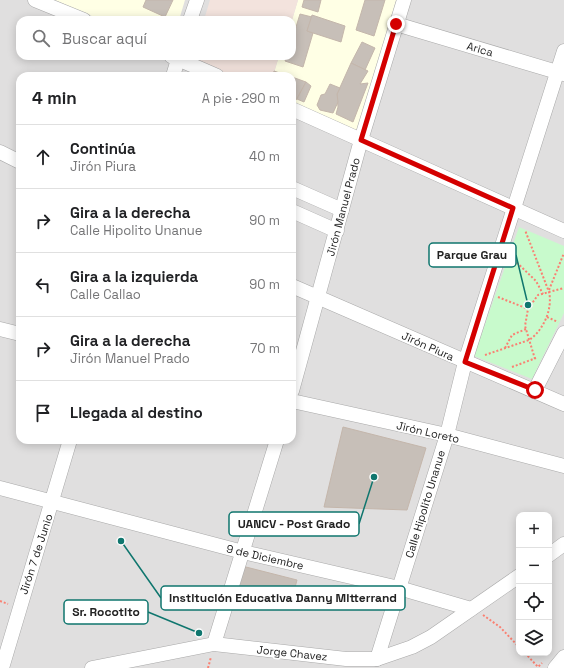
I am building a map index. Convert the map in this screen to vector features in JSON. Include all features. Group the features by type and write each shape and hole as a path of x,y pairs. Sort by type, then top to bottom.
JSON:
{"street":[{"path":"35,0 74,16"},
{"path":"191,16 197,0"},
{"name":"Jirón Manuel Prado","path":"296,377 361,140 404,0"},
{"name":"Arica","path":"396,24 561,73"},
{"name":"Calle Hipolito Unanue","path":"377,659 472,360 513,208 561,73 564,51"},
{"path":"174,72 176,60"},
{"path":"182,60 208,72"},
{"path":"296,111 564,231"},
{"path":"0,152 16,160"},
{"path":"296,190 342,210"},
{"path":"296,213 337,231"},
{"name":"Jirón Piura","path":"296,288 472,360 564,404"},
{"path":"535,390 562,328"},
{"path":"0,329 16,333"},
{"name":"Jirón Loreto","path":"296,402 447,435 564,466"},
{"name":"Jirón 7 de Junio","path":"2,668 69,444"},
{"path":"214,644 276,444"},
{"name":"9 de Diciembre","path":"0,488 243,552 399,588 472,609"},
{"path":"552,553 564,544"},
{"name":"Jorge Chavez","path":"92,668 214,644 346,659 377,659 412,647 430,637 516,578"},
{"path":"550,664 564,657"}],"path":[{"path":"472,360 529,340 535,336 547,317 550,298 549,292 525,230"},
{"path":"549,292 564,253"},
{"path":"509,255 536,281 543,294"},
{"path":"535,358 526,329 528,309 538,295 564,288"},
{"path":"495,296 528,309"},
{"path":"547,317 562,328"},
{"path":"505,349 512,335 526,329"},
{"path":"507,369 539,357"},
{"path":"472,609 500,627 516,644"},
{"path":"528,656 538,667 550,664"}],"shaded area":[{"path":"0,0 564,0 564,668 0,668"},
{"path":"55,0 185,0 180,16 92,16"},
{"path":"210,0 298,0 293,16 205,16"},
{"path":"298,0 396,0 358,132 296,109 296,72 274,72 278,60 296,60 296,16 293,16"},
{"path":"192,60 278,60 274,72 210,72 191,63"}],"green space":[{"path":"519,227 564,246 564,313 532,379 474,356"}],"building":[{"path":"146,0 173,0 165,16 143,7"},
{"path":"304,0 321,0 318,12 302,7"},
{"path":"365,0 385,0 374,36 356,30"},
{"path":"300,14 312,17 307,31 313,33 303,67 285,61 296,60 296,27"},
{"path":"312,15 345,26 341,42 307,31"},
{"path":"362,42 375,48 365,70 351,63"},
{"path":"351,63 368,71 360,84 368,83 353,122 336,114 338,107 337,94"},
{"path":"296,78 306,82 296,100"},
{"path":"306,82 311,86 304,102 297,99"},
{"path":"330,84 340,88 337,94 338,102 333,113 320,110 317,105 321,95 325,94"},
{"path":"343,427 426,448 407,510 324,507"},
{"path":"242,566 297,580 290,606 235,593"}],"place":[{"name":"Parque Grau","path":"528,305"},
{"name":"UANCV - Post Grado","path":"374,477"},
{"name":"Institución Educativa Danny Mitterrand","path":"121,541"},
{"name":"Sr. Rocotito","path":"199,633"}],"route":[{"path":"396,24 361,140 513,208 465,362 535,390"}]}
